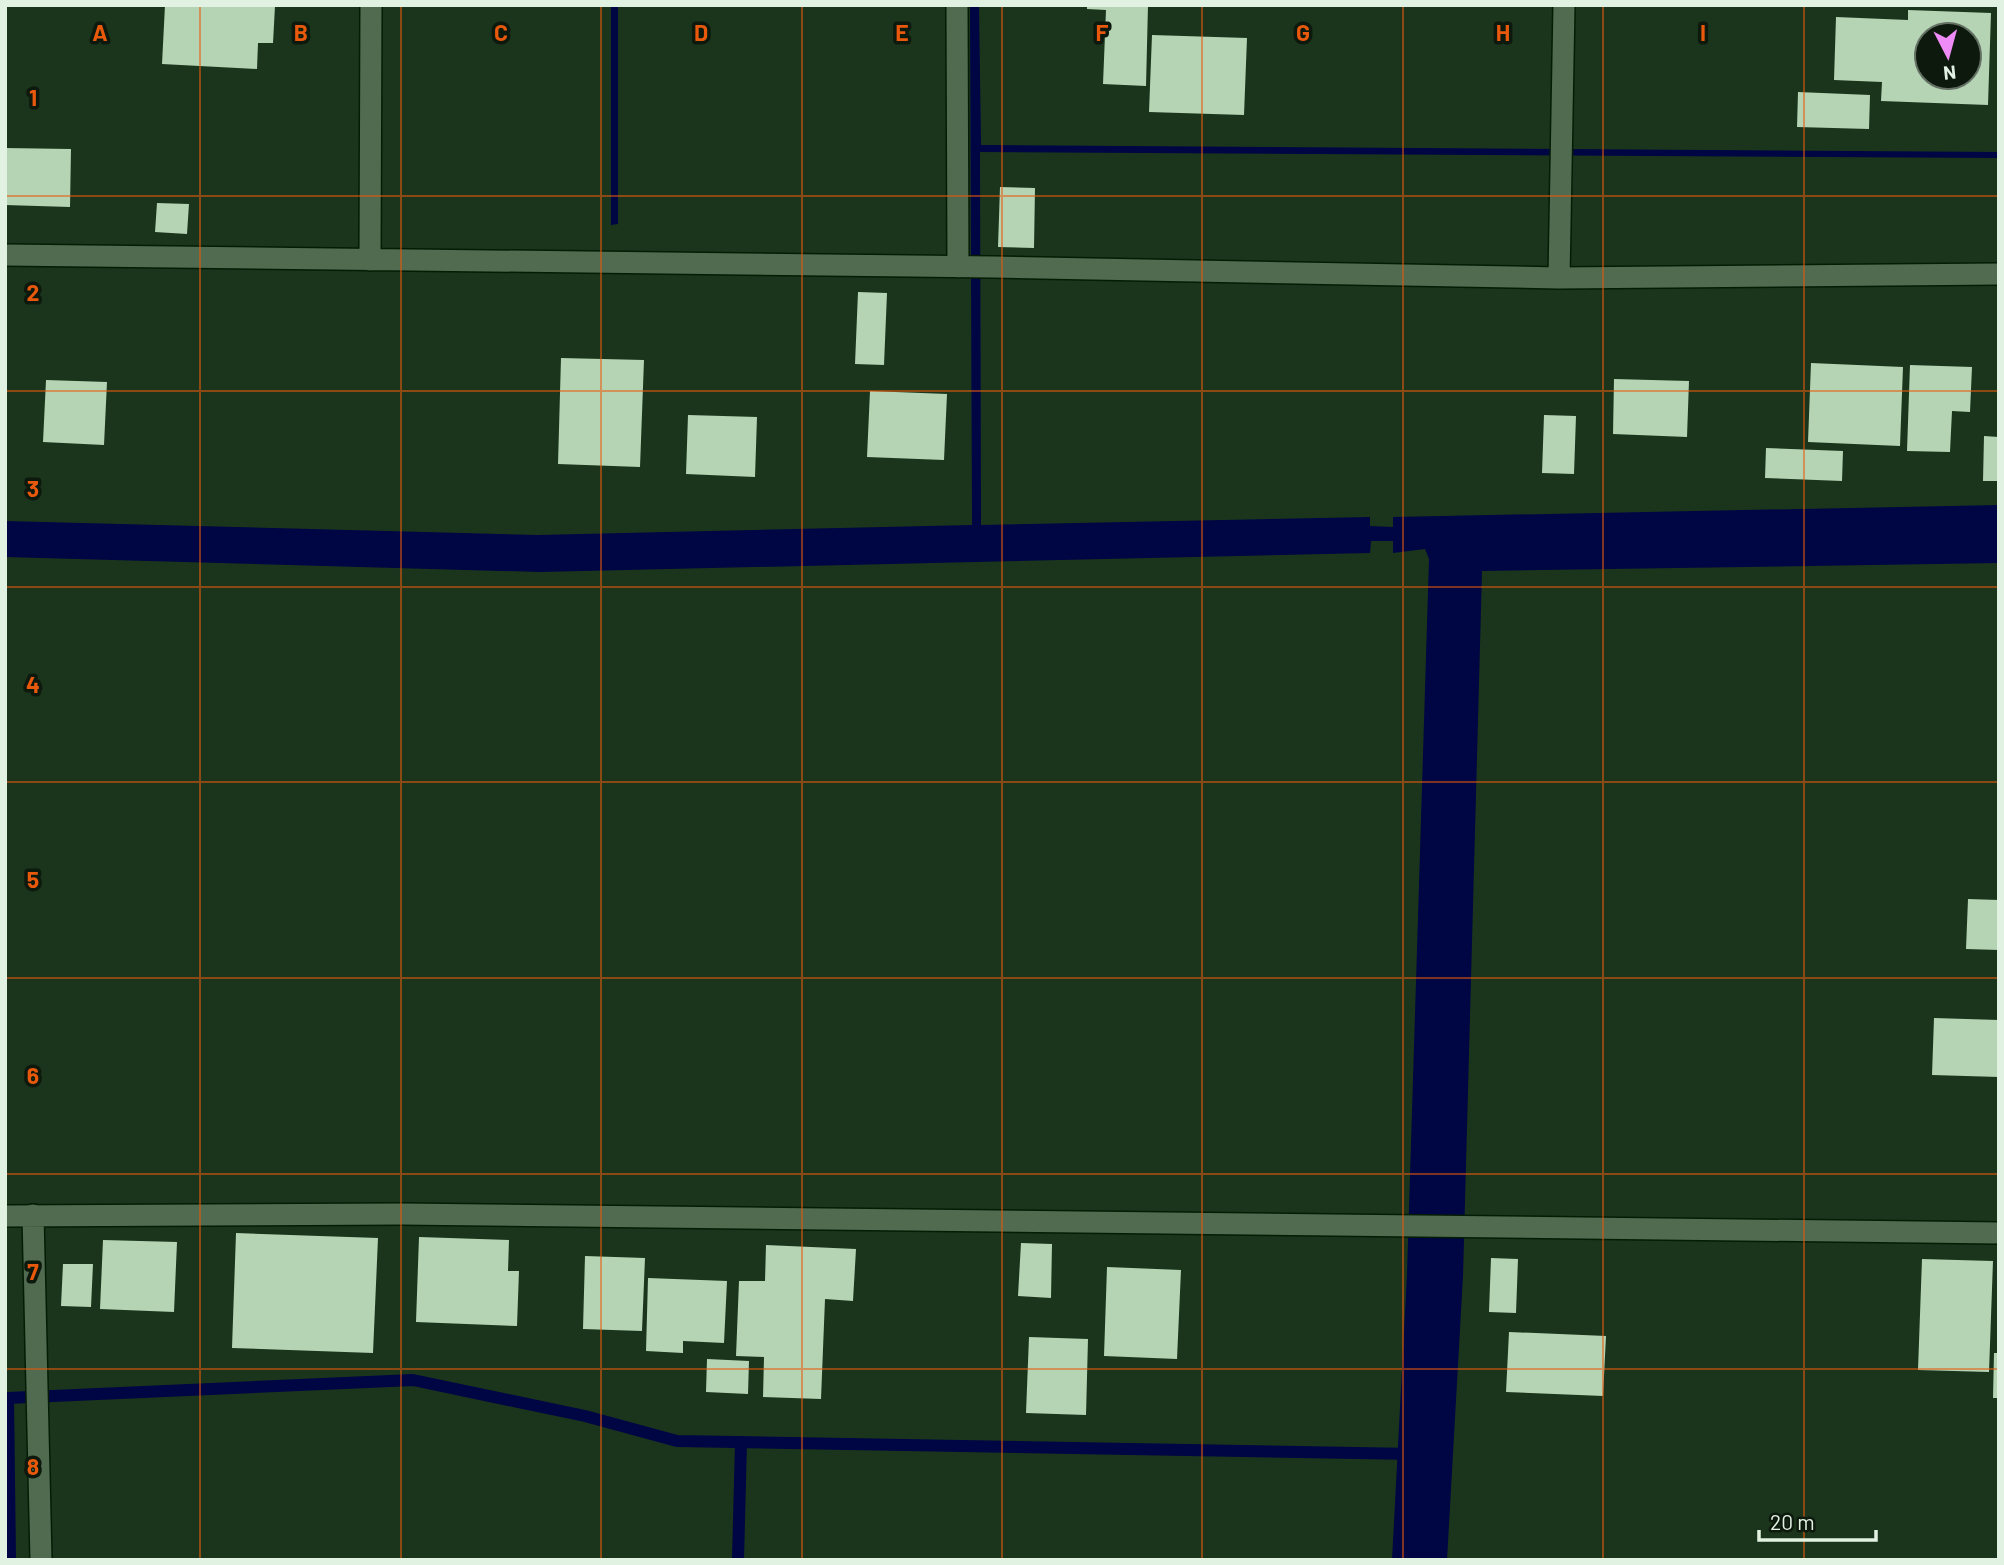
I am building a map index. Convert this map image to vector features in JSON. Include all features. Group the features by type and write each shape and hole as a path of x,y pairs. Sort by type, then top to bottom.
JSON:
{"street":[{"path":"370,260 371,5"},
{"path":"957,5 958,267"},
{"path":"1559,278 1564,5"},
{"path":"5,255 992,267 1559,278 1999,274"},
{"path":"5,1216 416,1214 1999,1233"},
{"path":"33,1215 41,1560"}],"shaded area":[{"path":"611,5 618,5 618,224 611,225"},
{"path":"970,5 979,5 981,145 1999,152 1999,158 980,152 981,525 1370,517 1370,526 1393,527 1393,517 1999,505 1999,563 1482,571 1463,1276 1447,1560 1392,1560 1407,1274 1429,559 1425,549 1393,553 1393,541 1371,541 1370,553 540,572 5,557 5,521 537,535 972,525"}],"building":[{"path":"165,5 275,6 273,43 258,43 257,69 162,64"},
{"path":"1087,5 1148,5 1146,86 1103,84 1106,10 1087,9"},
{"path":"1908,10 1991,13 1988,105 1881,101 1882,82 1834,80 1836,17 1908,20"},
{"path":"1152,35 1247,38 1244,115 1149,112"},
{"path":"1798,92 1870,95 1869,129 1797,127"},
{"path":"5,148 71,149 70,207 5,205"},
{"path":"1000,187 1035,188 1034,248 998,247"},
{"path":"157,203 189,204 187,234 155,232"},
{"path":"858,292 887,293 884,365 855,364"},
{"path":"561,358 644,360 640,467 558,464"},
{"path":"1811,363 1903,367 1900,446 1808,442"},
{"path":"1910,365 1972,367 1970,412 1952,411 1950,452 1907,451"},
{"path":"1614,379 1689,381 1687,437 1613,434"},
{"path":"46,380 107,382 104,445 43,442"},
{"path":"870,391 947,394 944,460 867,457"},
{"path":"688,415 757,417 755,477 686,474"},
{"path":"1544,415 1576,416 1574,474 1542,473"},
{"path":"1984,436 1999,437 1999,481 1983,481"},
{"path":"1766,448 1843,451 1842,481 1765,478"},
{"path":"1968,899 1999,900 1999,950 1966,949"},
{"path":"1934,1018 1999,1020 1999,1077 1932,1075"},
{"path":"236,1233 378,1238 373,1353 232,1348"},
{"path":"419,1237 509,1240 508,1271 519,1271 517,1326 416,1322"},
{"path":"103,1240 177,1242 174,1312 100,1309"},
{"path":"1021,1243 1052,1244 1051,1298 1018,1296"},
{"path":"766,1245 856,1249 853,1301 825,1299 821,1399 763,1397 764,1357 736,1356 739,1281 765,1281"},
{"path":"585,1256 645,1258 642,1331 583,1329"},
{"path":"1491,1258 1518,1259 1516,1313 1489,1312"},
{"path":"1922,1259 1993,1261 1989,1372 1918,1370"},
{"path":"63,1264 93,1264 91,1307 61,1306"},
{"path":"1107,1267 1181,1270 1177,1359 1104,1356"},
{"path":"648,1278 727,1281 724,1343 683,1341 683,1353 646,1351"},
{"path":"1509,1332 1606,1336 1603,1396 1506,1392"},
{"path":"1029,1337 1088,1339 1086,1415 1026,1413"},
{"path":"1994,1353 1999,1353 1999,1398 1993,1398"},
{"path":"707,1359 749,1361 748,1394 706,1392"}],"waterway":[{"path":"10,1560 8,1398 413,1380 585,1416 677,1441 1414,1454"},
{"path":"738,1560 741,1442"}]}
